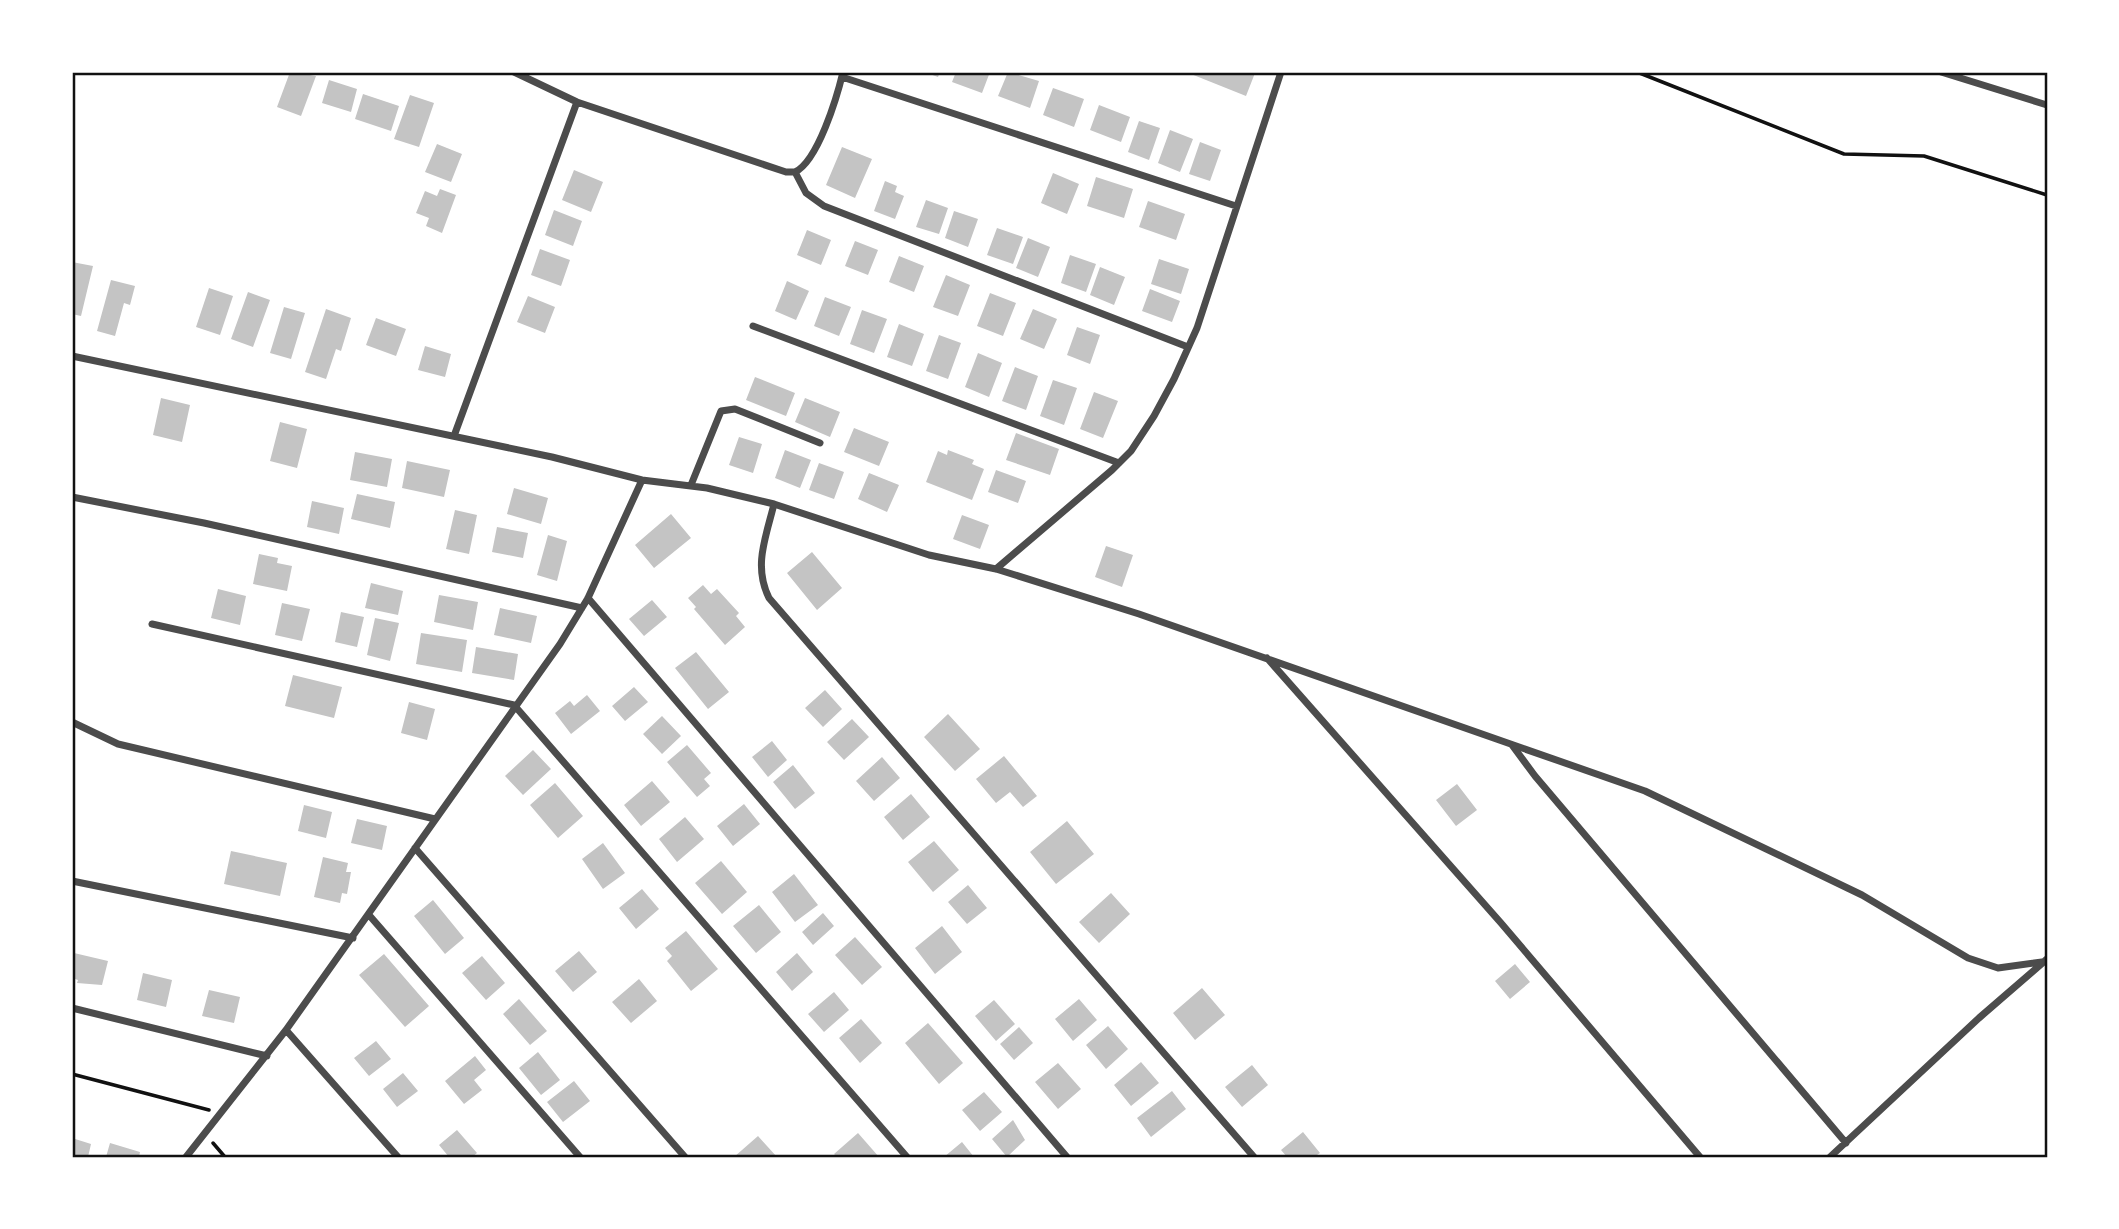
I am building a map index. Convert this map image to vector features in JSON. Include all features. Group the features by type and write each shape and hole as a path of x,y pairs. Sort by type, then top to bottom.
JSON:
{"street":[{"path":"514,72 577,102 786,172 804,168 818,143 842,74 1236,206"},
{"path":"996,569 1119,463 1131,451 1154,416 1188,347 1281,72"},
{"path":"1941,72 2047,105"},
{"path":"454,436 577,102"},
{"path":"795,172 806,193 824,206 1188,347"},
{"path":"753,326 1119,463"},
{"path":"72,356 454,436 642,480 691,485 774,504 929,555 996,569 1267,658 1645,791 1712,820 1862,895 1968,958 1998,968 2045,960"},
{"path":"691,485 721,411 735,409 820,443"},
{"path":"186,1157 286,1030 514,705 560,644 588,598 642,480"},
{"path":"72,497 204,523 582,608"},
{"path":"774,504 759,566 760,582 769,598 1254,1157"},
{"path":"588,598 1067,1157"},
{"path":"152,624 514,705 907,1157"},
{"path":"1267,658 1502,923 1700,1157"},
{"path":"72,722 118,744 435,819"},
{"path":"1513,745 1535,776 1846,1143"},
{"path":"415,848 685,1157"},
{"path":"72,881 353,938"},
{"path":"369,915 580,1157"},
{"path":"1830,1157 2045,960"},
{"path":"72,1008 267,1056"},
{"path":"286,1030 398,1157"}],"path":[{"path":"1637,72 1844,154 1924,156 2047,195"},
{"path":"72,1074 222,1113"},
{"path":"205,1134 225,1157"}],"building":[{"path":"290,72 316,76 301,116 277,107"},
{"path":"924,72 940,72 938,77"},
{"path":"956,72 990,72 982,93 952,82"},
{"path":"1008,72 1039,81 1030,108 998,96"},
{"path":"1186,72 1252,72 1255,73 1246,96"},
{"path":"329,80 357,89 351,112 322,103"},
{"path":"1053,88 1084,99 1074,127 1043,115"},
{"path":"363,94 399,106 391,131 355,119"},
{"path":"410,95 434,103 419,147 394,139"},
{"path":"1099,105 1130,117 1121,142 1090,130"},
{"path":"1139,121 1160,128 1149,160 1128,152"},
{"path":"1170,130 1193,139 1180,172 1158,163"},
{"path":"1200,142 1221,150 1210,181 1189,174"},
{"path":"437,144 462,154 451,182 425,172"},
{"path":"842,147 872,159 855,198 826,185"},
{"path":"574,170 603,182 591,212 562,200"},
{"path":"1053,173 1079,184 1067,214 1041,203"},
{"path":"1096,177 1133,189 1124,218 1087,206"},
{"path":"885,181 897,186 895,192 904,196 895,219 874,211"},
{"path":"440,189 456,195 442,233 426,226 429,218 416,213 425,191 437,196"},
{"path":"926,200 948,208 939,234 916,227"},
{"path":"1148,201 1185,214 1176,240 1139,227"},
{"path":"554,210 582,221 573,246 545,235"},
{"path":"954,211 978,219 968,247 945,238"},
{"path":"997,228 1023,237 1013,264 987,255"},
{"path":"807,230 831,240 821,265 797,255"},
{"path":"1028,238 1050,247 1038,277 1016,268"},
{"path":"855,241 878,250 868,275 845,266"},
{"path":"540,249 570,260 561,286 531,275"},
{"path":"1070,255 1096,264 1086,292 1061,283"},
{"path":"899,256 924,266 914,292 889,282"},
{"path":"1159,259 1189,269 1181,294 1151,284"},
{"path":"72,262 93,266 81,316 72,314"},
{"path":"1100,267 1125,277 1114,305 1090,295"},
{"path":"946,275 970,285 958,316 933,307"},
{"path":"111,280 135,286 130,305 124,303 115,336 97,331"},
{"path":"787,281 809,291 796,320 775,311"},
{"path":"209,288 233,296 220,335 196,327"},
{"path":"1150,289 1180,301 1172,322 1142,311"},
{"path":"248,292 270,300 253,347 231,339"},
{"path":"990,293 1016,303 1003,336 977,326"},
{"path":"528,296 555,307 545,333 517,322"},
{"path":"825,297 851,307 839,336 814,326"},
{"path":"284,307 305,313 291,359 270,353"},
{"path":"326,309 351,318 341,351 336,349 326,379 305,372"},
{"path":"1033,309 1057,319 1044,349 1020,339"},
{"path":"862,310 887,319 874,353 850,344"},
{"path":"376,318 406,329 396,356 366,345"},
{"path":"899,324 924,334 912,366 887,357"},
{"path":"1077,327 1100,335 1090,364 1067,355"},
{"path":"939,335 961,343 948,379 926,371"},
{"path":"425,346 451,354 445,377 418,370"},
{"path":"978,353 1002,363 989,397 965,387"},
{"path":"1015,367 1038,376 1026,410 1002,401"},
{"path":"755,377 795,393 786,416 746,400"},
{"path":"1053,380 1077,388 1064,425 1040,416"},
{"path":"1094,392 1118,401 1103,438 1080,429"},
{"path":"161,398 190,405 182,442 153,435"},
{"path":"805,398 840,412 830,437 795,422"},
{"path":"280,422 307,429 297,468 270,461"},
{"path":"854,428 889,442 879,466 844,452"},
{"path":"1016,433 1059,449 1050,475 1006,460"},
{"path":"739,437 762,444 753,473 729,465"},
{"path":"785,450 811,460 800,488 775,478"},
{"path":"948,450 974,460 972,464 984,469 972,500 926,482 938,451 947,455"},
{"path":"355,452 392,459 387,487 350,480"},
{"path":"407,461 450,470 444,497 402,488"},
{"path":"819,463 844,472 834,499 809,490"},
{"path":"996,470 1026,481 1018,503 988,492"},
{"path":"869,473 899,485 887,512 858,499"},
{"path":"514,488 548,498 541,524 507,514"},
{"path":"357,494 395,502 390,528 351,519"},
{"path":"312,501 344,508 339,534 307,527"},
{"path":"455,510 477,515 469,554 446,549"},
{"path":"671,514 691,538 654,568 635,545"},
{"path":"962,515 989,525 980,549 953,539"},
{"path":"497,527 528,533 523,558 492,552"},
{"path":"548,535 567,541 557,581 537,575"},
{"path":"1106,546 1133,555 1122,587 1095,577"},
{"path":"812,552 842,588 817,610 787,573"},
{"path":"259,554 278,558 277,563 292,566 287,591 253,584"},
{"path":"371,583 403,591 398,615 365,608"},
{"path":"703,585 711,594 717,589 739,613 736,616 745,627 725,645 688,598"},
{"path":"218,589 246,596 240,625 211,618"},
{"path":"439,595 478,602 473,630 434,622"},
{"path":"652,600 667,617 644,636 629,619"},
{"path":"282,603 310,609 302,641 275,635"},
{"path":"500,608 537,616 531,643 494,635"},
{"path":"341,612 364,617 357,647 335,642"},
{"path":"375,618 399,623 390,661 367,655"},
{"path":"421,633 467,640 462,672 416,664"},
{"path":"476,647 518,654 514,680 472,673"},
{"path":"696,652 729,692 708,709 675,668"},
{"path":"293,675 342,687 334,718 285,706"},
{"path":"634,687 648,702 625,721 612,706"},
{"path":"825,690 842,709 823,727 805,708"},
{"path":"587,695 600,711 571,734 555,713 570,701 574,706"},
{"path":"409,702 435,709 427,740 401,733"},
{"path":"948,714 980,749 955,771 924,737"},
{"path":"662,716 681,736 662,754 643,734"},
{"path":"852,719 869,737 844,760 827,742"},
{"path":"772,741 787,760 768,777 752,757"},
{"path":"687,745 711,773 704,779 710,786 697,797 667,762"},
{"path":"533,750 551,769 523,795 505,776"},
{"path":"1004,756 1037,796 1023,807 1010,792 996,803 976,779"},
{"path":"882,757 900,778 874,801 856,781"},
{"path":"793,765 815,793 795,809 773,782"},
{"path":"652,781 670,802 641,826 624,805"},
{"path":"555,783 583,816 558,838 530,805"},
{"path":"1457,784 1477,810 1456,826 1436,800"},
{"path":"911,794 930,817 903,840 884,817"},
{"path":"744,804 760,824 733,846 717,826"},
{"path":"304,805 332,812 326,838 298,831"},
{"path":"685,817 704,839 677,862 659,839"},
{"path":"357,819 387,826 382,850 351,843"},
{"path":"1067,821 1094,854 1056,884 1030,852"},
{"path":"934,841 959,870 933,892 908,862"},
{"path":"603,843 625,873 603,889 582,859"},
{"path":"231,851 287,863 280,896 224,884"},
{"path":"323,857 348,863 346,872 351,872 347,894 342,893 340,903 314,897"},
{"path":"721,861 747,892 722,914 695,883"},
{"path":"794,874 818,905 795,922 772,892"},
{"path":"968,885 987,908 967,924 948,902"},
{"path":"642,889 659,909 636,929 619,908"},
{"path":"1111,893 1130,914 1099,943 1079,922"},
{"path":"433,900 464,938 445,954 414,916"},
{"path":"759,905 781,932 756,953 733,926"},
{"path":"823,913 834,926 813,945 802,932"},
{"path":"942,926 962,952 935,974 915,948"},
{"path":"686,931 718,969 691,991 667,961 672,956 665,948"},
{"path":"855,937 882,967 862,985 835,955"},
{"path":"579,951 597,972 573,992 555,971"},
{"path":"74,953 108,961 102,985 77,983 78,980 72,978"},
{"path":"797,953 813,972 792,991 776,972"},
{"path":"384,954 429,1006 405,1027 359,975"},
{"path":"482,956 505,983 486,1000 462,973"},
{"path":"1515,964 1530,982 1510,999 1495,981"},
{"path":"143,973 172,980 166,1007 137,1000"},
{"path":"639,979 657,1001 631,1023 612,1002"},
{"path":"1202,988 1225,1015 1195,1040 1173,1013"},
{"path":"209,990 240,997 234,1023 202,1016"},
{"path":"834,992 849,1010 824,1032 808,1014"},
{"path":"519,999 547,1031 530,1045 503,1014"},
{"path":"1079,999 1097,1020 1073,1041 1055,1019"},
{"path":"994,1000 1015,1024 996,1041 975,1016"},
{"path":"861,1019 882,1043 860,1063 839,1038"},
{"path":"928,1023 963,1063 939,1084 905,1043"},
{"path":"1108,1026 1128,1049 1106,1069 1086,1045"},
{"path":"1019,1027 1033,1043 1014,1060 1000,1044"},
{"path":"376,1041 391,1059 369,1076 354,1058"},
{"path":"538,1052 560,1080 541,1095 519,1068"},
{"path":"475,1056 486,1070 474,1080 482,1090 464,1104 445,1081"},
{"path":"1141,1062 1159,1083 1131,1106 1114,1085"},
{"path":"1058,1063 1081,1089 1058,1109 1035,1082"},
{"path":"1252,1065 1268,1085 1242,1107 1225,1087"},
{"path":"403,1073 418,1091 397,1107 383,1089"},
{"path":"574,1081 590,1101 563,1122 547,1102"},
{"path":"1172,1091 1186,1109 1151,1137 1137,1118"},
{"path":"984,1092 1002,1112 980,1131 962,1110"},
{"path":"1013,1120 1025,1140 1007,1157 992,1139"},
{"path":"457,1130 477,1153 472,1157 449,1157 439,1145"},
{"path":"1303,1132 1320,1153 1314,1157 1287,1157 1281,1150"},
{"path":"858,1133 879,1157 837,1157 834,1154"},
{"path":"758,1136 777,1157 734,1157"},
{"path":"72,1138 91,1144 88,1157 72,1157"},
{"path":"962,1142 974,1157 944,1157"},
{"path":"110,1143 140,1152 139,1157 106,1157"}]}
